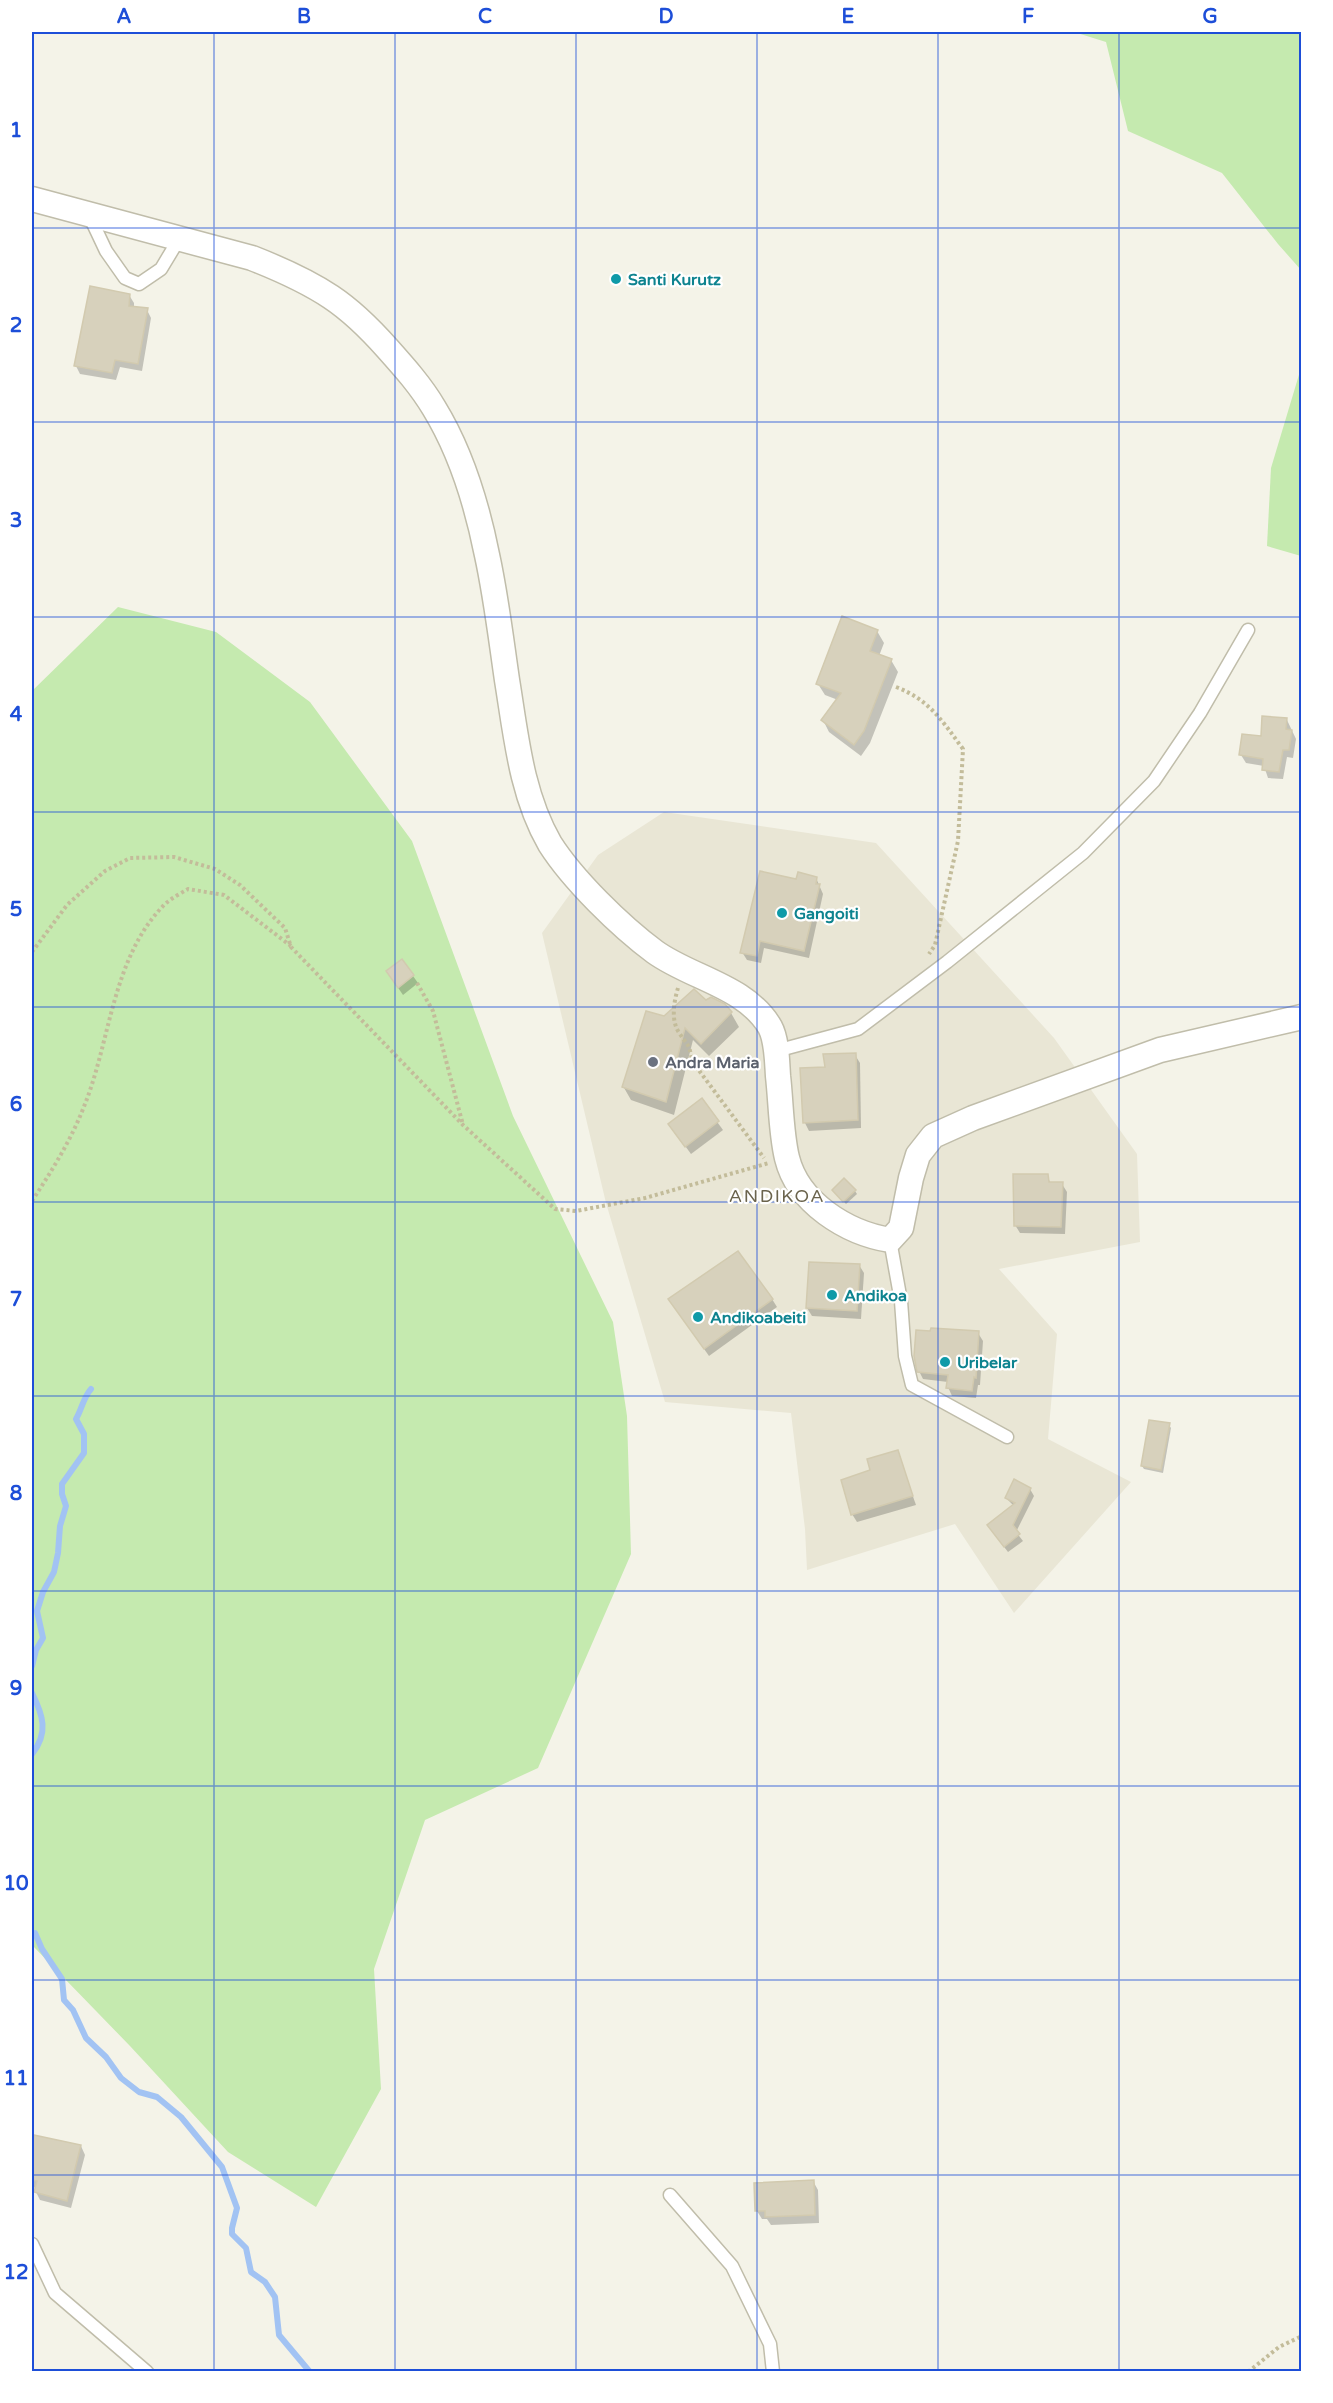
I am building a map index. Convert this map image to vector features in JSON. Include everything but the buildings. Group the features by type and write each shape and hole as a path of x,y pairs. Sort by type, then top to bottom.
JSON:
{"street":[{"path":"32,199 270,265 287,272 333,298 372,331 405,368 434,407 457,454 474,504 487,555 523,779 549,841 569,872 606,909 656,953 749,1002 771,1028 776,1051 777,1161 809,1198 843,1224 872,1237 890,1240 901,1228 918,1155 933,1136 973,1118 1160,1050 1302,1017"}],"lane":[{"path":"89,215 106,251 125,278 139,284 161,270 179,239"},
{"path":"776,1051 858,1029 947,962 1083,853 1154,781 1200,713 1248,630"},
{"path":"890,1240 902,1301 905,1356 912,1385 1007,1437"},
{"path":"670,2195 732,2266 770,2344 773,2372"},
{"path":"32,2244 55,2293 147,2372"}],"path":[{"path":"897,687 933,708 963,749 958,842 935,945 923,963"},
{"path":"32,952 67,905 105,871 130,858 174,857 215,869 240,885 285,928 291,947"},
{"path":"32,1201 56,1163 84,1109 124,971 142,931 167,902 188,889 224,895 291,947 463,1125 555,1209 576,1211 645,1198 777,1161 692,1061 689,1044 677,1030 673,1004 684,968"},
{"path":"417,983 433,1011 463,1125"},
{"path":"1248,2372 1279,2347 1302,2337"}],"shaded area":[{"path":"664,812 876,843 1054,1038 1137,1154 1140,1242 999,1269 1057,1334 1048,1439 1131,1482 1014,1613 955,1524 807,1570 805,1529 791,1413 665,1402 606,1203 542,933 598,855"}],"green space":[{"path":"1074,32 1301,32 1301,270 1222,173 1128,131 1106,42"},
{"path":"1301,368 1301,556 1267,546 1271,468"},
{"path":"118,607 216,632 310,702 412,841 513,1116 613,1322 627,1416 631,1554 538,1768 425,1820 374,1969 381,2089 316,2207 228,2152 32,1945 32,691"}],"waterway":[{"path":"32,1666 36,1650 43,1638 37,1611 43,1592 54,1572 60,1526 66,1506 62,1484 84,1453 84,1434 76,1419 91,1389"},
{"path":"32,1693 42,1724 41,1739 32,1754"},
{"path":"32,1934 35,1933 42,1949 62,1979 64,2000 73,2010 86,2038 106,2057 121,2078 139,2092 157,2097 181,2117 222,2167 237,2208 232,2234 246,2248 251,2272 265,2282 275,2297 279,2335 310,2372"}],"place":[{"name":"Santi Kurutz","path":"616,279"},
{"name":"Gangoiti","path":"782,913"},
{"name":"Andra Maria","path":"653,1062"},
{"name":"Andikoa","path":"832,1295"},
{"name":"Andikoabeiti","path":"698,1317"},
{"name":"Uribelar","path":"945,1362"}],"district":[{"name":"ANDIKOA","path":"777,1196"}]}
